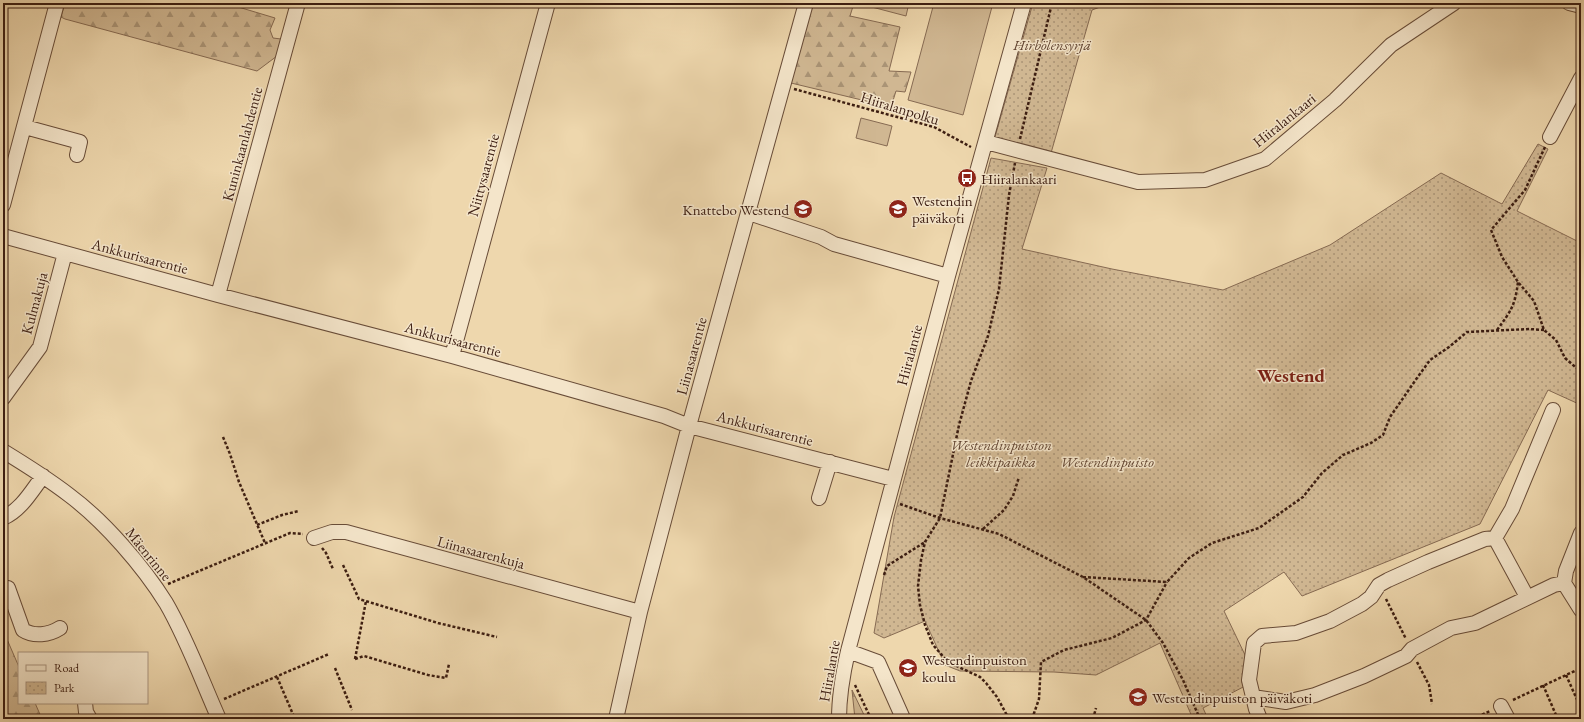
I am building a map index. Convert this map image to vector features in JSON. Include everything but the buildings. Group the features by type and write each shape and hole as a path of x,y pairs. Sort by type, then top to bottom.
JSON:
{"street":[{"path":"3,205 57,3"},
{"name":"Kuninkaanlahdentie","path":"218,295 298,3"},
{"name":"Niittysaarentie","path":"452,356 548,3"},
{"name":"Liinasaarentie","path":"616,719 640,612 689,426 806,3"},
{"name":"Hiiralantie","path":"839,719 844,666 948,276 1024,3"},
{"name":"Hiiralankaari","path":"984,147 1018,150 1138,182 1205,180 1265,159 1335,100 1391,45 1454,3"},
{"path":"1569,3 1581,6"},
{"path":"1550,137 1581,78"},
{"path":"25,127 80,142 78,155"},
{"path":"749,213 821,237 834,244 948,276"},
{"name":"Ankkurisaarentie","path":"3,236 218,295 452,356 664,416 689,426 893,479"},
{"name":"Kulmakuja","path":"3,398 40,347 65,253"},
{"path":"1495,538 1512,509 1553,410"},
{"name":"Mäenrinne","path":"3,451 43,476 70,496 90,513 135,561 157,589 182,634 219,719"},
{"path":"819,498 830,462"},
{"path":"3,518 20,507 43,476"},
{"name":"Liinasaarenkuja","path":"314,538 332,532 346,532 640,612"},
{"path":"1581,534 1566,571 1564,582 1581,610"},
{"path":"1495,538 1527,597"},
{"path":"1260,719 1249,680 1254,643 1262,636 1296,633 1330,621 1362,604 1371,597 1379,585 1388,580 1485,539 1495,538"},
{"path":"1253,697 1286,702 1315,695 1364,676 1406,656 1412,649 1451,628 1475,623 1527,597 1564,582"},
{"path":"8,588 23,630 27,633 47,634 60,628"},
{"path":"848,651 878,662 902,716"},
{"path":"85,704 86,712 90,719"},
{"path":"1501,706 1508,719"}],"path":[{"path":"1009,719 997,697 980,677 948,662 933,645 925,625 920,606 918,586 920,560 925,542 940,518 959,425 971,381 988,336 999,289 1009,195 1052,3"},
{"name":"Hiiralanpolku","path":"783,85 934,127 975,149 984,147"},
{"path":"1550,137 1525,190 1491,230 1502,257 1518,282 1534,301 1544,330 1556,340 1565,358 1581,372"},
{"path":"1496,330 1512,311 1518,282"},
{"path":"1032,719 1039,699 1041,662 1064,650 1112,638 1146,620 1166,582 1189,558 1212,543 1259,528 1303,497 1322,473 1343,454 1383,435 1390,417 1430,360 1449,348 1467,332 1529,329 1544,330"},
{"path":"223,437 239,482 265,543"},
{"path":"982,529 1004,510 1013,496 1018,477"},
{"path":"888,500 940,518 999,534 1083,577 1146,620 1163,643 1183,680 1200,719"},
{"path":"257,525 282,515 299,511"},
{"path":"157,589 290,532 300,533 314,538 326,553 333,569"},
{"path":"886,566 925,542"},
{"path":"343,565 359,599 438,623 497,637"},
{"path":"1083,577 1166,582"},
{"path":"366,601 355,659 364,656 428,675 446,678 449,664"},
{"path":"1390,608 1404,635"},
{"path":"219,701 329,654"},
{"path":"1418,663 1429,685 1432,704"},
{"path":"335,668 352,710"},
{"path":"1473,719 1581,668"},
{"path":"1566,675 1579,704"},
{"path":"277,677 295,719"},
{"path":"1543,686 1556,715"},
{"path":"1093,719 1096,708"}],"green space":[{"path":"65,3 225,3 275,18 270,30 273,38 281,39 277,56 257,71 65,19 61,17"},
{"path":"812,3 854,3 850,16 900,27 889,71 911,72 905,92 896,91 891,107 791,83"},
{"path":"869,3 909,3 906,16 868,6"},
{"path":"934,3 993,3 963,115 908,100"},
{"name":"Hirbölensyrjä","path":"1033,3 1111,3 1092,10 1051,153 995,137"},
{"path":"861,118 892,126 887,146 856,138"},
{"name":"Westendinpuisto","path":"1538,144 1548,149 1517,211 1581,243 1581,405 1548,390 1480,524 1302,596 1284,572 1224,611 1246,657 1247,685 1203,708 1208,719 1193,719 1160,643 1096,675 1054,672 960,671 945,665 925,621 884,638 874,633 894,517 991,158 1047,168 1022,249 1112,269 1223,290 1330,245 1441,173 1502,204"},
{"path":"3,630 18,665 18,704 35,704 42,719 3,719"},
{"path":"852,690 866,719 855,719"}],"place":[{"name":"Hiiralankaari","path":"967,178"},
{"name":"Knattebo Westend","path":"803,209"},
{"name":"Westendin päiväkoti","path":"898,209"},
{"name":"Westendinpuiston koulu","path":"908,668"},
{"name":"Westendinpuiston päiväkoti","path":"1138,697"}],"district":[{"name":"Westend","path":"1291,375"}],"park label":[{"name":"Westendinpuiston leikkipaikka","path":"1001,452"}]}
